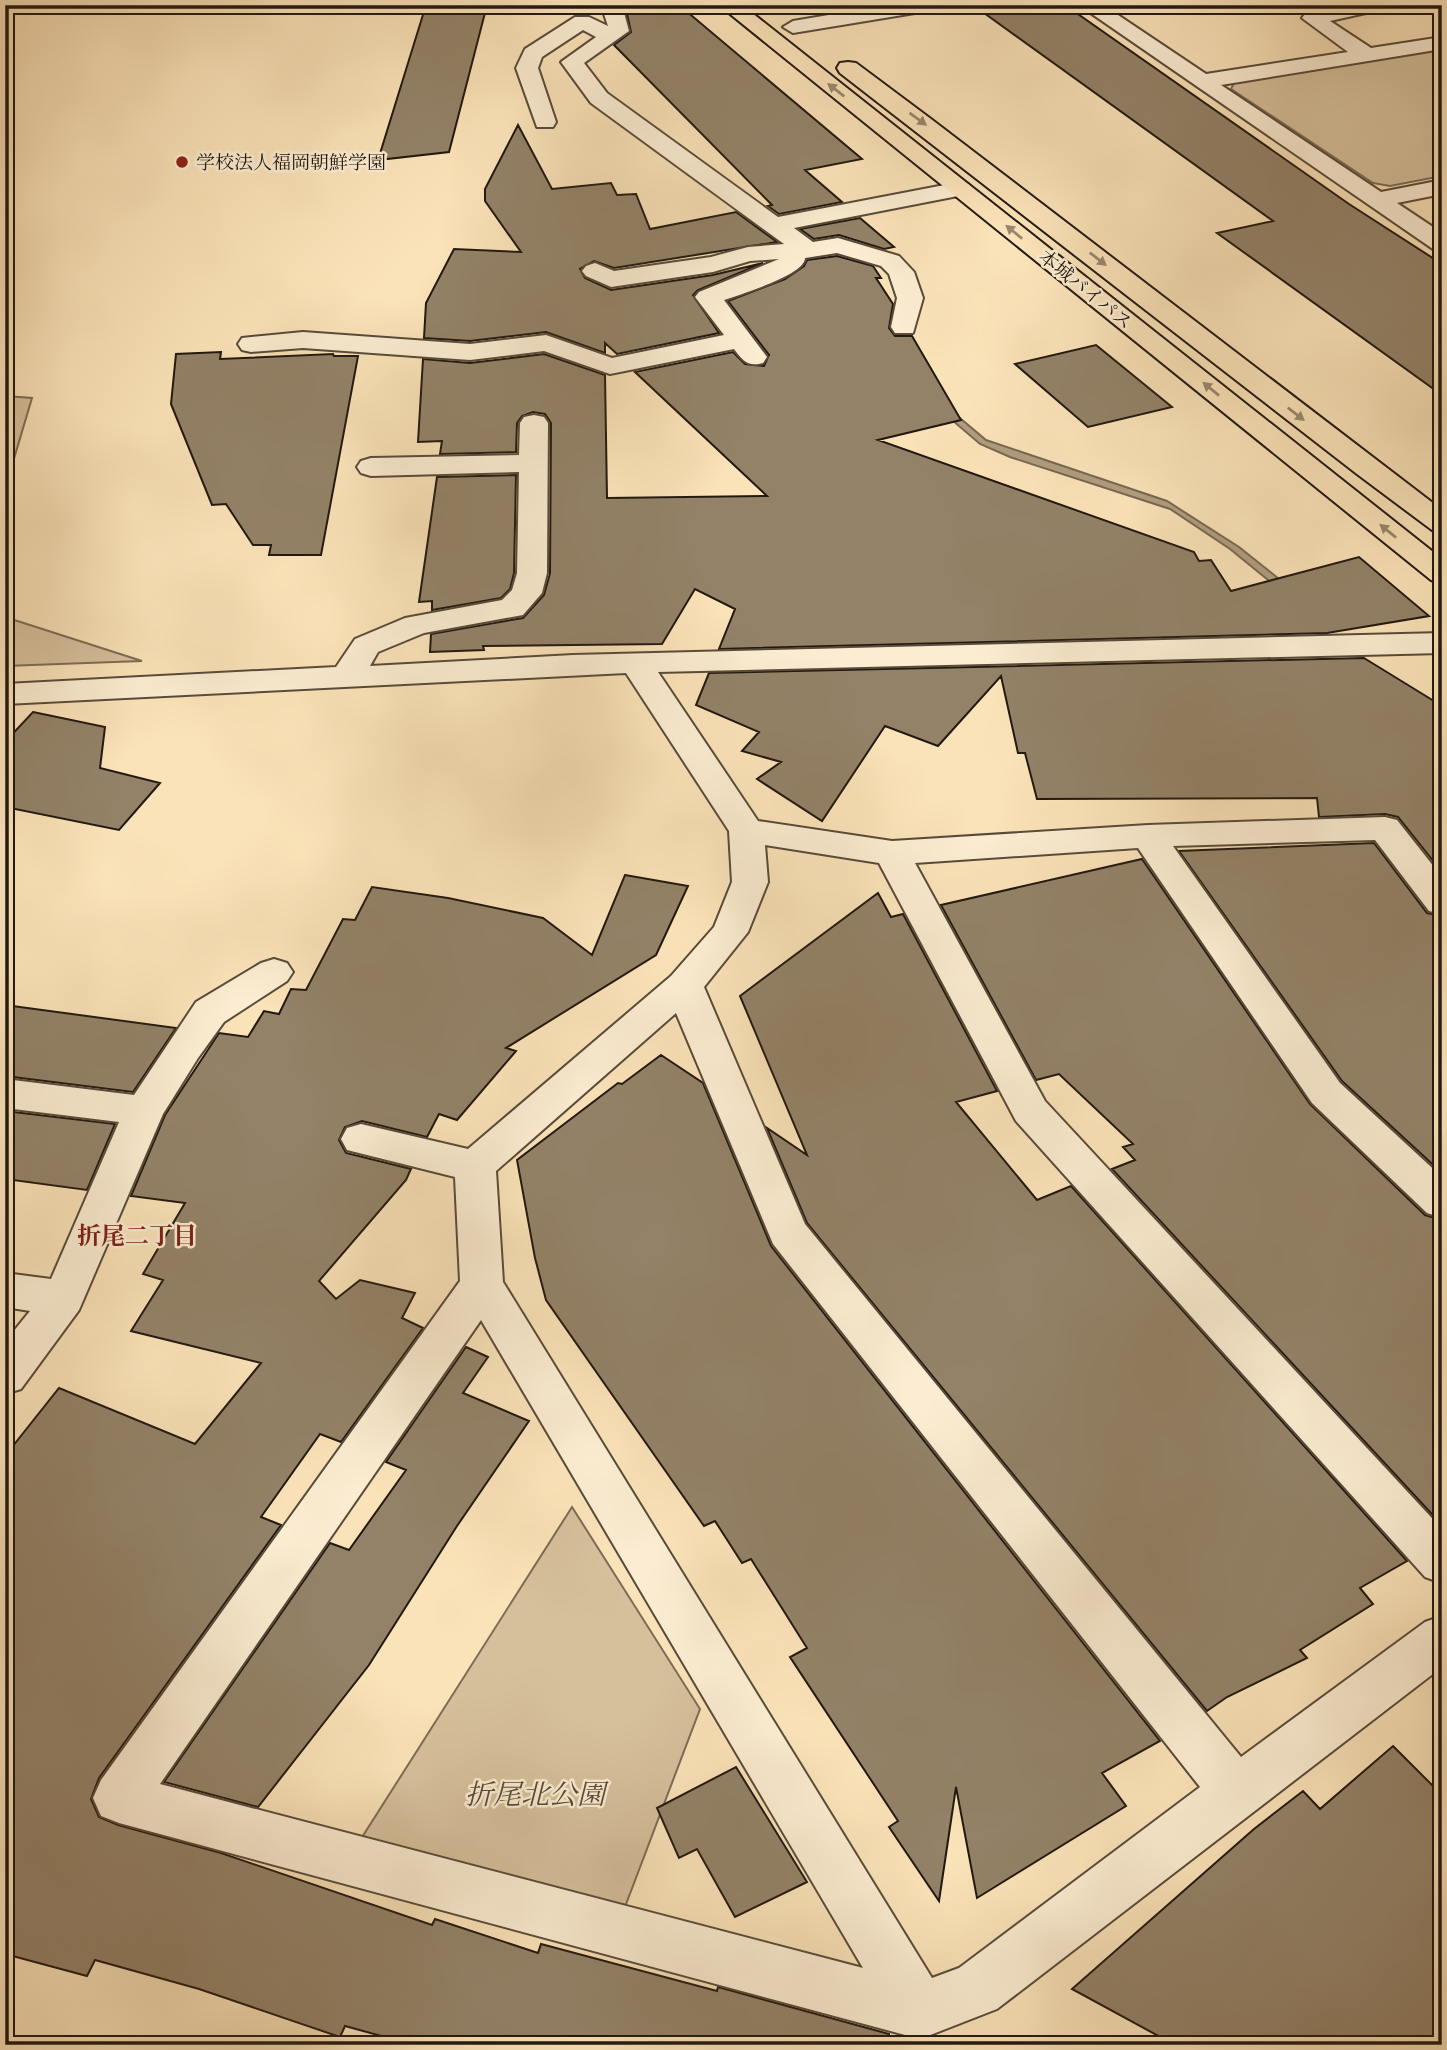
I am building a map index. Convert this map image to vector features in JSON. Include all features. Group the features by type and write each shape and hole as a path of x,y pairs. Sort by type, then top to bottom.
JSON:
{"highway":[{"name":"本城バイパス","path":"729,5 1442,574"},
{"name":"本城バイパス","path":"765,5 947,140 1330,441 1442,524"}],"street":[{"path":"611,5 615,10 619,31 572,62 599,98 808,250"},
{"path":"793,27 927,5"},
{"path":"1089,5 1204,80 1442,244"},
{"path":"1364,53 1311,18 1377,5"},
{"path":"545,122 527,68 533,54 577,13 611,36"},
{"path":"1204,80 1364,53 1442,43"},
{"path":"1376,200 1442,187"},
{"path":"774,225 960,189"},
{"path":"595,271 611,279 713,264 748,254 838,245 890,261 901,272 910,298 904,327"},
{"path":"251,344 303,340 470,352 545,343 610,366 748,350 708,298 780,270 808,250"},
{"path":"347,676 366,646 416,625 512,608 527,593 532,573 534,423"},
{"path":"372,467 533,463"},
{"path":"5,694 573,664 637,665 1442,643"},
{"path":"475,1166 684,985 730,932 750,882 747,831 637,665"},
{"path":"747,831 892,853 1149,836 1385,828 1442,902"},
{"path":"1149,836 1326,1093 1442,1202"},
{"path":"892,853 1030,1111 1442,1562"},
{"path":"5,1376 64,1298 144,1111 210,1012 274,972"},
{"path":"684,985 788,1232 1236,1792"},
{"path":"5,1093 144,1111"},
{"path":"361,1139 475,1166"},
{"path":"475,1166 482,1284 920,2011"},
{"path":"482,1284 119,1798 920,2011 977,1989 1442,1638"},
{"path":"5,1290 64,1298"}],"green space":[{"path":"1442,47 1442,176 1390,186 1373,183 1231,89 1234,83"},
{"path":"5,396 32,398 5,489"},
{"path":"5,617 142,661 5,666"},
{"name":"折尾北公園","path":"572,1507 700,1709 609,1949 345,1864"}],"shaded area":[{"path":"954,413 986,440 1167,501 1239,547 1337,625 1327,628 1230,549 1170,509 1010,457 980,444 945,414"}],"building":[{"path":"426,5 487,5 449,152 378,160"},
{"path":"625,5 679,5 862,159 805,170 842,202 779,214 768,206 772,205 614,45 631,32"},
{"path":"973,5 1065,5 1349,204 1442,264 1442,395 1217,233 1273,221"},
{"path":"518,125 552,189 611,183 617,195 636,194 650,229 736,212 777,242 614,268 594,261 580,269 585,278 611,290 713,275 763,263 698,290 693,295 719,333 617,354 605,343 605,353 546,332 470,341 424,338 426,303 454,249 521,252 485,201 485,189"},
{"path":"860,218 894,247 884,249 839,235 814,239 800,229"},
{"path":"837,256 873,266 881,278 876,278 893,304 889,328 895,336 912,336 961,420 878,440 1194,552 1199,561 1211,560 1231,591 1359,557 1429,616 1327,633 719,649 735,609 695,589 662,644 483,646 484,650 430,652 431,634 523,618 544,595 550,573 551,423 545,414 533,412 522,416 517,423 516,452 440,454 442,441 418,442 423,359 470,363 544,354 605,375 607,498 767,496 635,372 733,352 745,364 764,366 769,355 728,301 785,279 804,266 807,260"},
{"path":"1096,345 1172,407 1088,427 1015,364"},
{"path":"221,352 220,359 333,354 358,356 321,555 269,555 271,545 253,545 226,504 212,505 171,404 176,354"},
{"path":"516,475 514,573 510,589 501,598 432,610 432,601 419,602 437,477"},
{"path":"1364,658 1442,706 1442,872 1398,817 1385,814 1319,817 1317,798 1037,799 1025,753 1018,753 1001,676 938,746 885,726 822,821 757,779 781,762 742,751 759,732 696,705 709,673"},
{"path":"33,712 105,727 100,768 160,783 119,830 5,807 5,742"},
{"path":"1374,843 1427,913 1442,916 1442,1173 1342,1081 1179,851"},
{"path":"1142,859 1310,1104 1425,1215 1442,1220 1442,1525 1112,1169 1135,1160 1123,1147 1133,1144 1059,1074 1036,1080 941,905"},
{"path":"625,875 688,886 656,955 506,1048 516,1051 457,1120 439,1114 427,1137 362,1121 345,1127 339,1140 346,1153 411,1169 406,1180 319,1281 336,1299 360,1280 415,1293 402,1318 423,1328 341,1442 320,1434 261,1517 281,1525 99,1778 91,1799 99,1817 118,1825 221,1853 432,1925 435,1919 538,1953 541,1944 717,1991 718,1987 889,2034 888,2045 414,2045 345,2026 340,2037 199,1989 95,1960 87,1976 5,1954 5,1456 59,1388 195,1444 261,1363 131,1331 163,1280 143,1274 185,1203 131,1196 165,1115 219,1033 248,1037 264,1011 279,1014 291,989 306,990 343,919 355,920 372,887 448,898 543,918 592,955"},
{"path":"878,893 891,917 903,914 997,1091 956,1102 1037,1200 1071,1186 1407,1561 1360,1588 1373,1604 1300,1650 1307,1658 1227,1697 1207,1711 807,1223 767,1128 807,1155 740,996"},
{"path":"5,1005 176,1028 133,1092 5,1076"},
{"path":"661,1055 703,1083 771,1246 1160,1741 1102,1773 1126,1806 977,1898 956,1787 939,1901 889,1827 898,1821 790,1657 807,1648 751,1559 742,1563 715,1521 704,1526 546,1300 535,1258 517,1160 618,1083 622,1084"},
{"path":"5,1111 115,1124 87,1190 5,1179"},
{"path":"466,1347 488,1357 463,1393 529,1421 457,1526 369,1665 258,1807 164,1782 330,1543 349,1550 406,1470 386,1462"},
{"path":"1393,1746 1442,1795 1442,2045 1175,2045 1072,1989 1254,1829 1303,1791 1320,1809"},
{"path":"736,1767 807,1882 735,1917 697,1849 679,1858 657,1808"}],"place":[{"name":"学校法人福岡朝鮮学園","path":"182,162"}],"district":[{"name":"折尾二丁目","path":"137,1236"}]}
